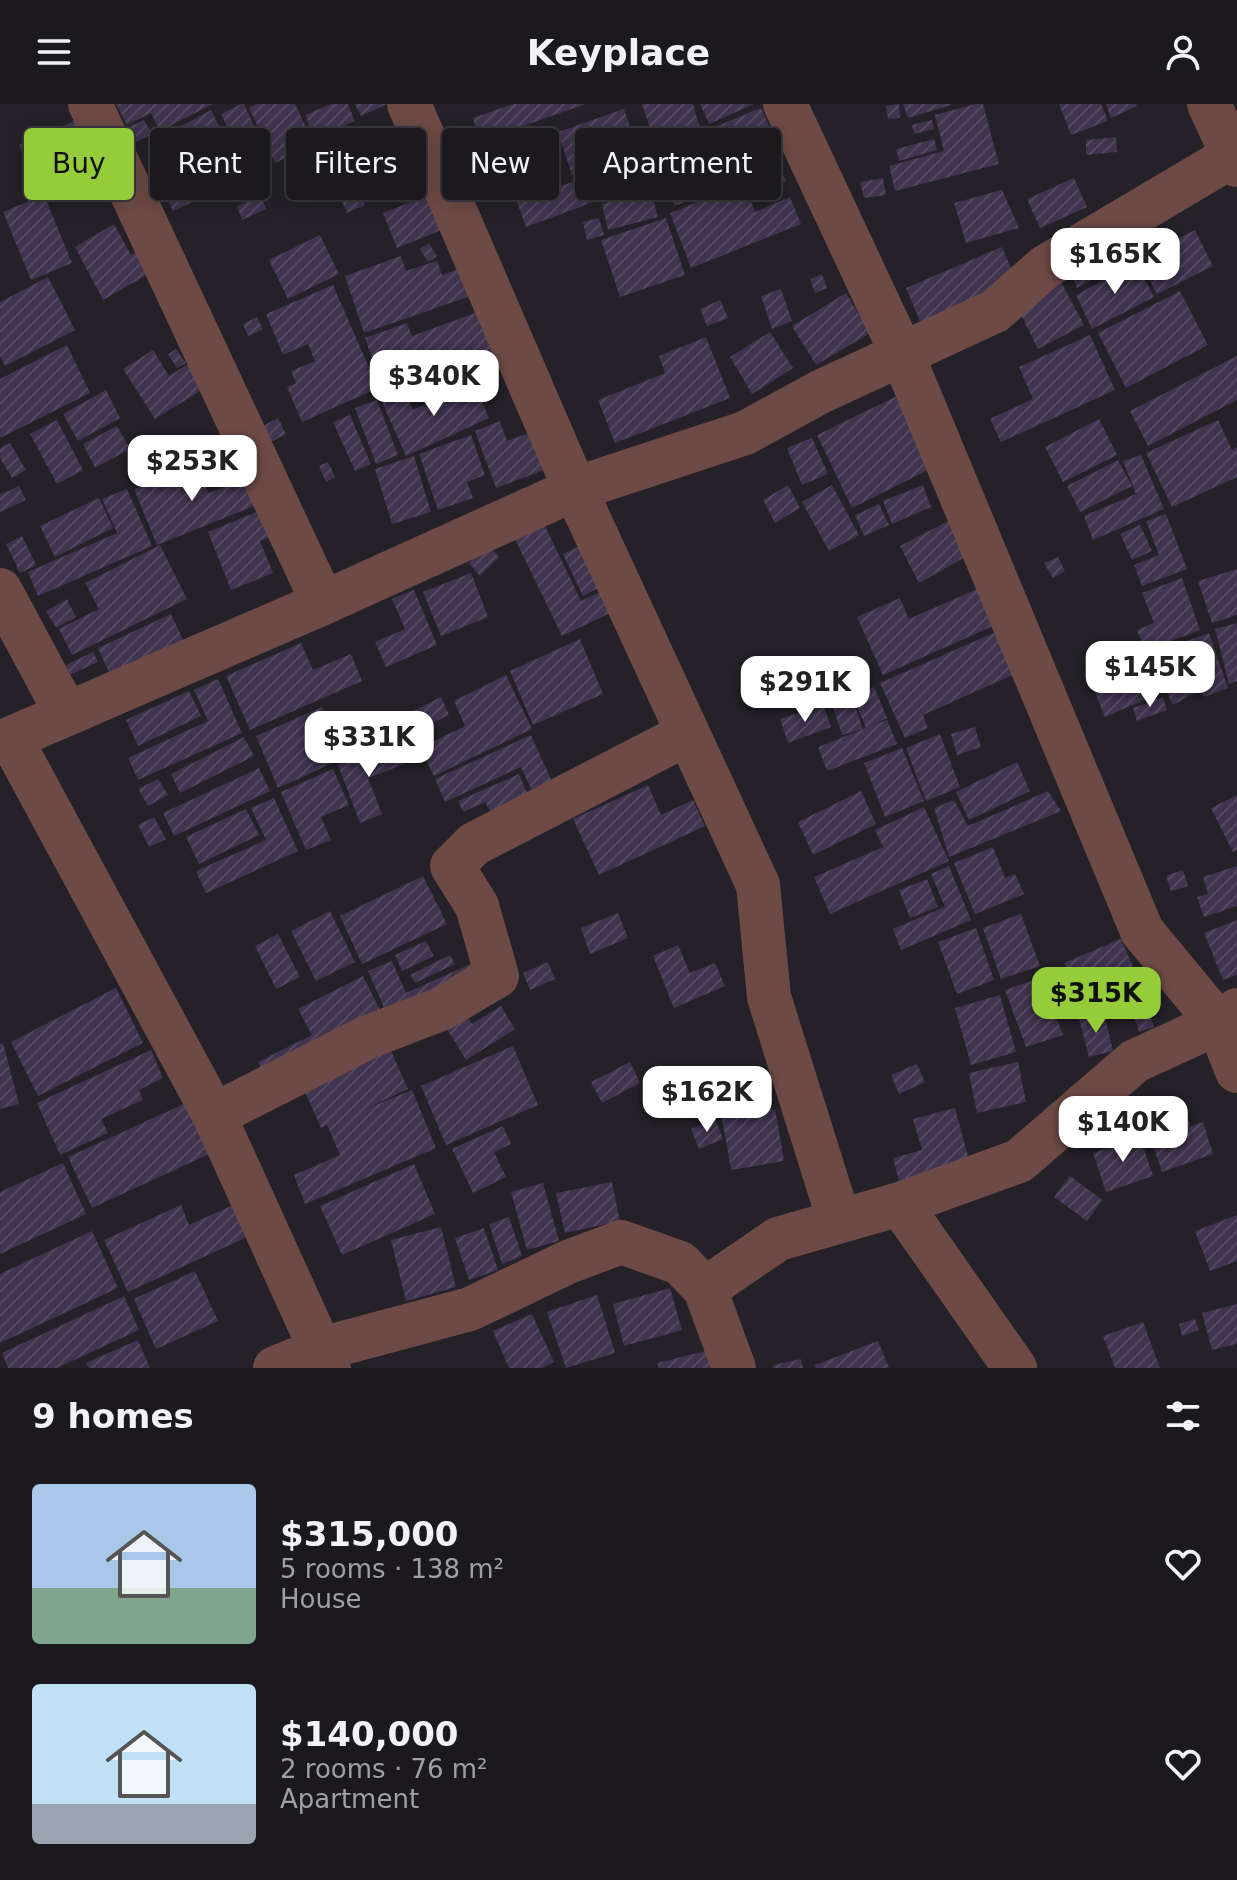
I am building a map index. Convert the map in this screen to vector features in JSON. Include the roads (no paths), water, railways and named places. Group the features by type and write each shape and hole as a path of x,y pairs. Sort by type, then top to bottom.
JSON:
{"street":[{"path":"90,104 323,603"},
{"path":"409,104 575,489 758,885 769,997 839,1220"},
{"path":"785,104 902,354 1142,931 1227,1016 1237,1071"},
{"path":"325,1358 214,1115 6,741 575,489 745,433 820,392 995,311 1045,267 1235,160 1209,104"},
{"path":"0,590 66,713"},
{"path":"214,1115 368,1037 441,1009 497,976 477,906 452,866 474,844 687,734"},
{"path":"705,1289 778,1239 900,1204 1019,1161 1135,1061 1227,1016"},
{"path":"900,1204 1015,1368"},
{"path":"275,1368 325,1358 470,1309 568,1262 621,1242 680,1263 705,1289 734,1368"}]}
